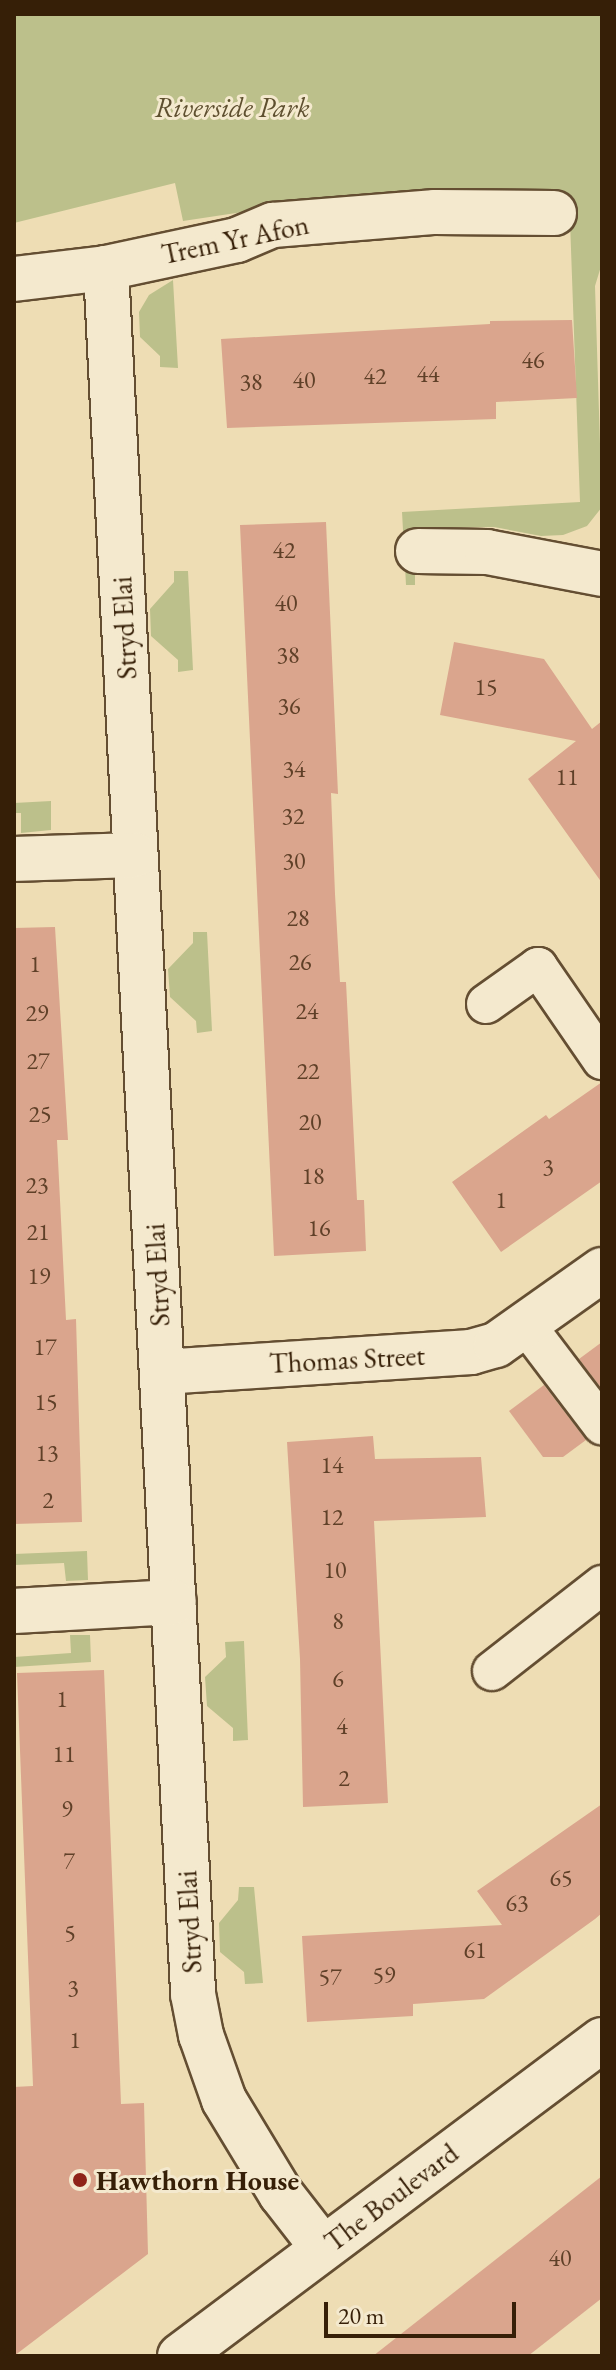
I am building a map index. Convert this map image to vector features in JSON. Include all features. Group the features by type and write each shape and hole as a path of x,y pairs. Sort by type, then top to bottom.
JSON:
{"street":[{"name":"Trem Yr Afon","path":"14,279 106,268 237,240 273,225 435,212 554,213"},
{"name":"Stryd Elai","path":"106,268 191,1965 201,2035 231,2112 281,2194 323,2248"},
{"path":"418,551 487,552 602,574"},
{"path":"14,859 135,855"},
{"name":"Thomas Street","path":"162,1372 471,1352 496,1345 602,1270"},
{"path":"14,1611 174,1602"},
{"name":"The Boulevard","path":"180,2356 602,2040"}],"lane":[{"path":"486,1004 538,967 602,1060"},
{"path":"526,1325 602,1425"},
{"path":"492,1671 602,1585"}],"green space":[{"name":"Riverside Park","path":"14,14 602,14 602,263 595,286 602,507 587,526 563,535 541,536 494,527 415,528 415,585 406,585 402,512 580,502 569,193 457,192 316,201 183,221 175,183 14,223"},
{"path":"173,280 178,368 160,367 160,356 140,337 139,312 149,295"},
{"path":"174,571 188,571 193,670 178,672 178,660 151,636 150,609 174,582"},
{"path":"51,801 51,830 21,833 21,813 14,813 14,803"},
{"path":"193,932 207,932 212,1031 197,1033 196,1021 170,997 168,969 193,943"},
{"path":"87,1551 88,1580 66,1581 64,1563 14,1565 14,1554"},
{"path":"70,1635 90,1635 91,1662 14,1667 14,1657 71,1653"},
{"path":"244,1641 248,1740 233,1741 233,1728 207,1706 205,1677 226,1657 225,1642"},
{"path":"239,1887 254,1887 263,1983 245,1984 244,1972 220,1952 219,1923 238,1900"}],"building":[{"path":"572,320 577,398 496,402 496,419 227,428 221,339 490,324 490,321"},
{"path":"326,522 338,794 331,793 335,894 340,982 346,982 357,1200 364,1200 366,1251 274,1256 240,525"},
{"path":"454,642 544,659 592,729 602,721 602,883 528,779 576,741 440,715"},
{"path":"55,927 68,1140 57,1140 66,1320 76,1319 82,1522 14,1524 14,928"},
{"path":"602,1082 602,1181 501,1252 452,1182 546,1115 549,1119"},
{"path":"602,1342 602,1389 579,1359"},
{"path":"544,1385 586,1440 563,1457 543,1457 509,1411"},
{"path":"373,1436 375,1459 481,1457 486,1517 374,1521 388,1803 303,1807 300,1659 287,1442"},
{"path":"104,1670 121,2104 144,2103 148,2254 14,2356 14,2087 33,2086 17,1673"},
{"path":"602,1804 602,1913 595,1919 484,1999 413,2004 413,2016 307,2022 302,1936 502,1925 477,1891"},
{"path":"602,2176 602,2298 528,2356 373,2356"}],"place":[{"name":"Hawthorn House","path":"80,2180"}]}
